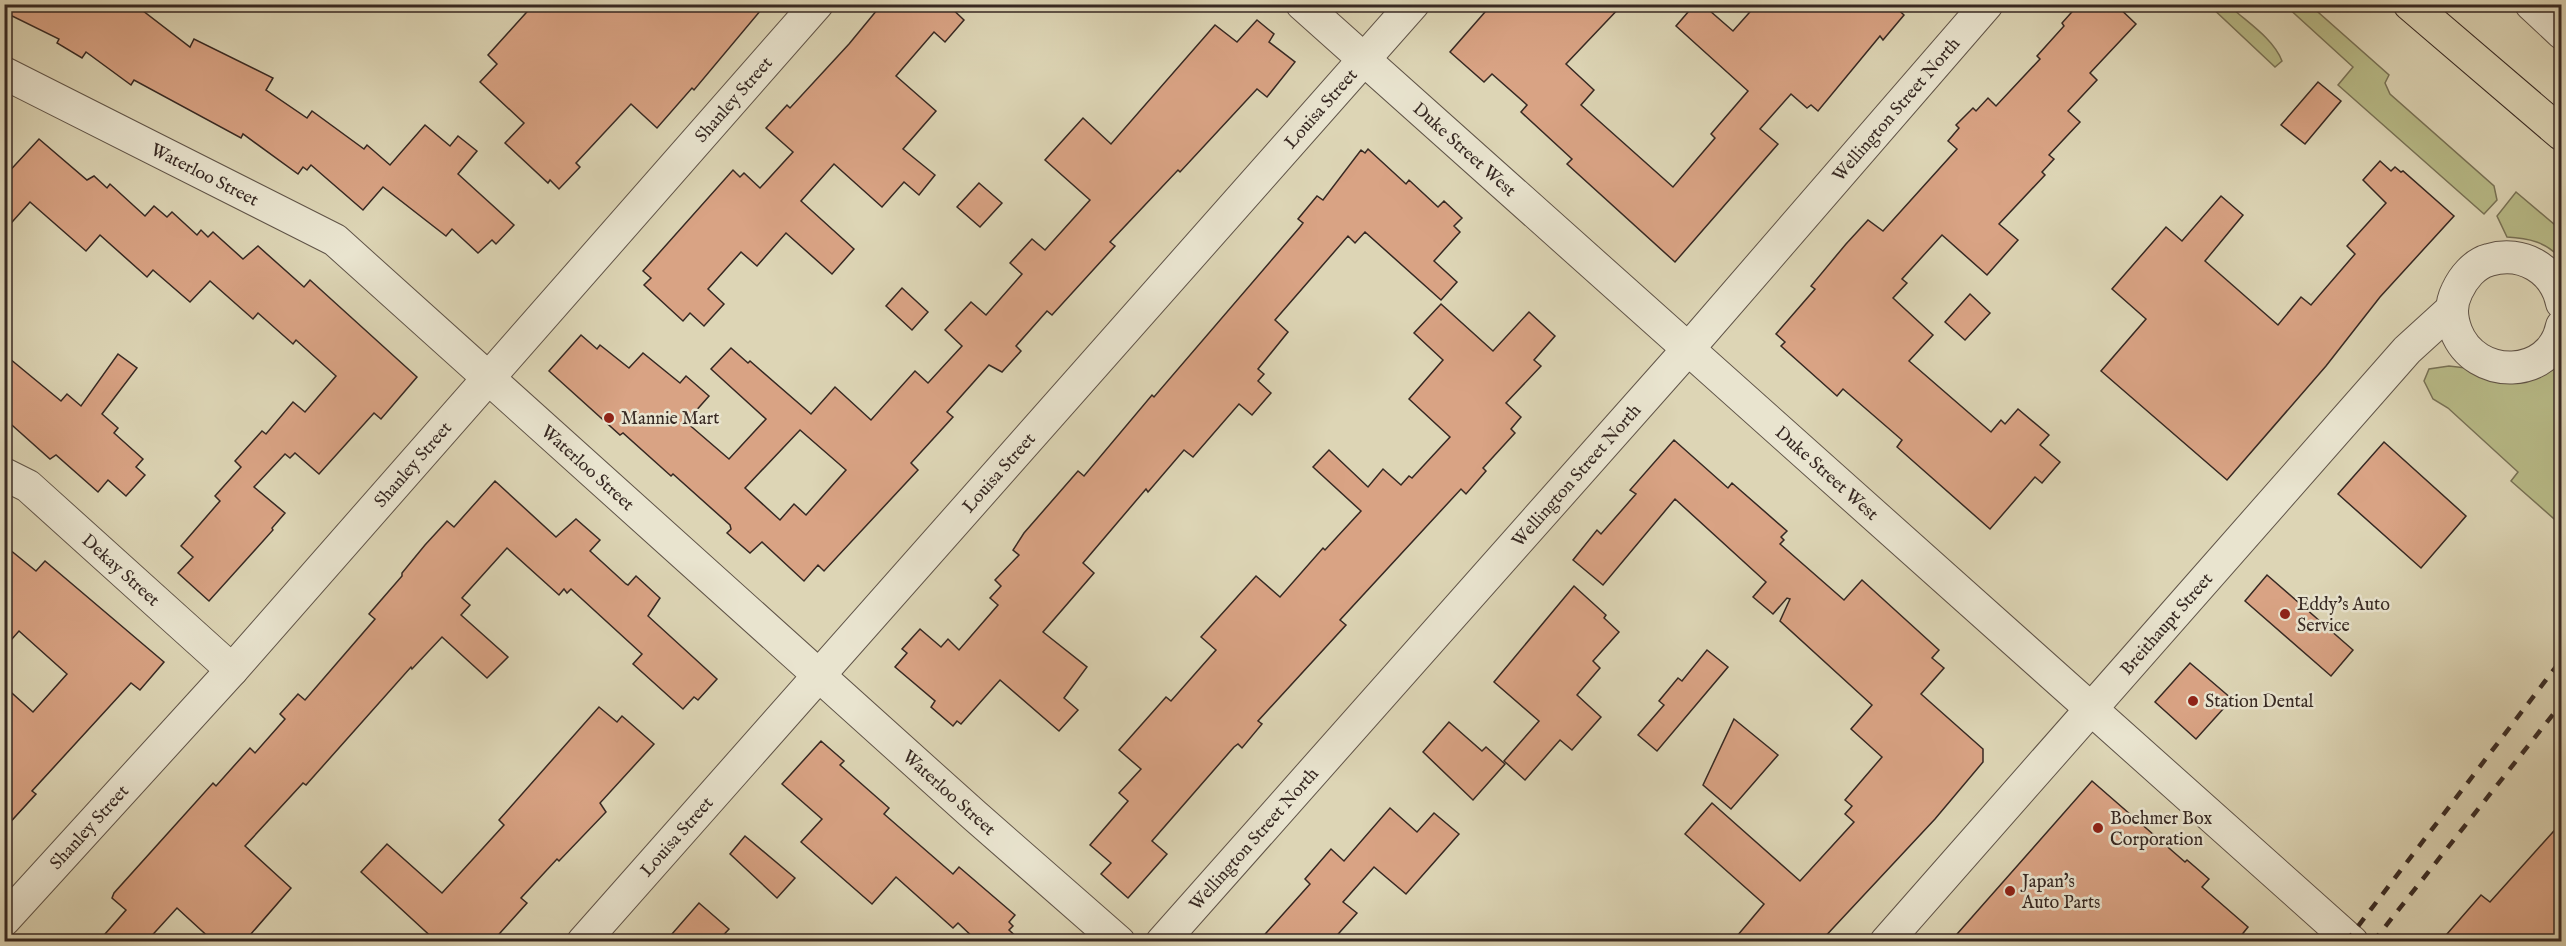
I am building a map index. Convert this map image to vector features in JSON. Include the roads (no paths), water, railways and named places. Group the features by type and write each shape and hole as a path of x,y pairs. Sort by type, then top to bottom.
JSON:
{"main road":[{"path":"2410,4 2562,134"}],"street":[{"name":"Shanley Street","path":"4,921 232,670 817,4"},
{"name":"Duke Street West","path":"1302,4 2093,708 2352,942"},
{"name":"Louisa Street","path":"583,942 1413,4"},
{"name":"Wellington Street North","path":"1162,942 1689,348 1987,4"},
{"path":"2531,4 2562,33"},
{"name":"Waterloo Street","path":"4,74 335,240 1119,942"},
{"name":"Breithaupt Street","path":"1886,942 2407,350 2452,309 2453,299 2462,280 2469,273 2488,260 2507,256 2535,264 2548,273 2559,289 2562,303"},
{"path":"2452,309 2452,318 2462,345 2476,359 2493,367 2519,367 2537,360 2552,348 2562,326"},
{"name":"Dekay Street","path":"4,474 28,486 232,670"}],"railway":[{"path":"2346,942 2562,659"},
{"path":"2373,942 2562,703"}],"place":[{"name":"Mannie Mart","path":"609,418"},
{"name":"Eddy's Auto Service","path":"2285,614"},
{"name":"Station Dental","path":"2193,701"},
{"name":"Boehmer Box Corporation","path":"2098,828"},
{"name":"Japan's Auto Parts","path":"2010,891"}]}
